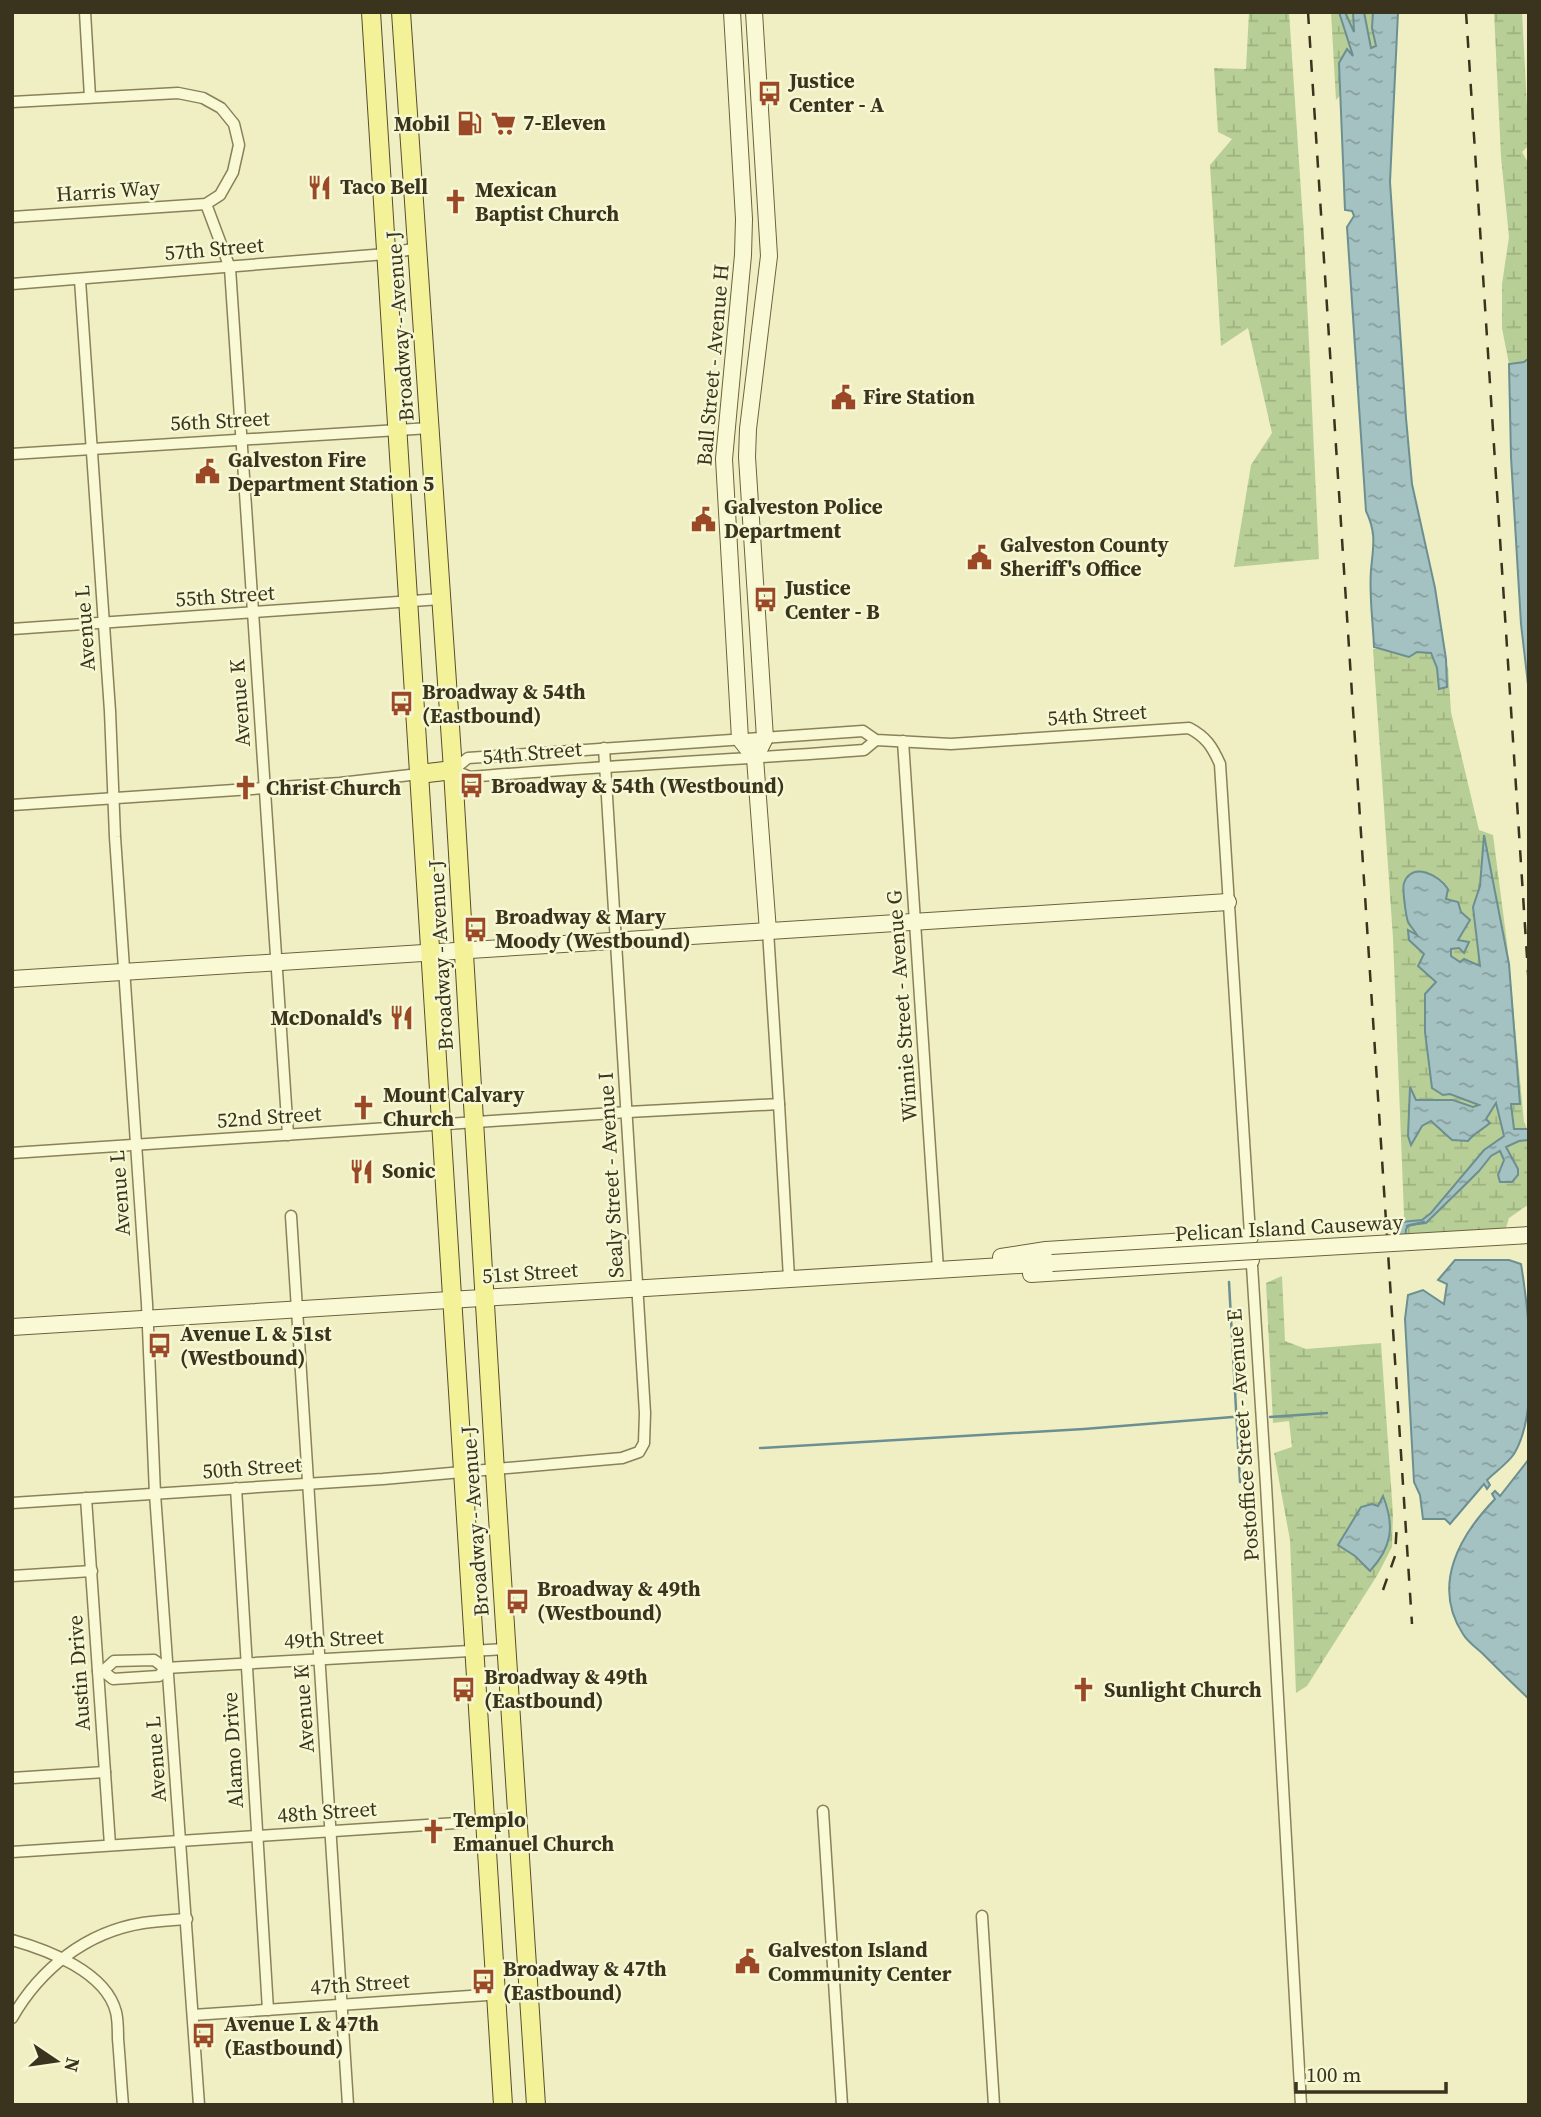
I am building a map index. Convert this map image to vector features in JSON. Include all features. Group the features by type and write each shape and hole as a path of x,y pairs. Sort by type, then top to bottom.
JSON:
{"main road":[{"name":"Broadway - Avenue J","path":"371,12 503,2105"},
{"name":"Broadway - Avenue J","path":"401,12 453,771 462,951 536,2105"},
{"path":"375,80 406,76"},
{"path":"419,774 453,771"}],"street":[{"path":"85,12 90,97"},
{"name":"Ball Street - Avenue H","path":"732,12 744,219 724,459 740,739"},
{"name":"Ball Street - Avenue H","path":"754,12 769,256 747,457 765,738"},
{"path":"12,102 178,93 203,98 221,108 233,124 239,145 233,172 220,195 206,204"},
{"path":"740,154 764,154"},
{"name":"Harris Way","path":"12,217 206,204"},
{"name":"Avenue K","path":"206,204 230,268 288,1135"},
{"name":"57th Street","path":"12,284 230,268 386,254 418,248"},
{"name":"Avenue L","path":"80,280 104,623 167,1668 199,2105"},
{"path":"736,327 760,327"},
{"name":"56th Street","path":"12,454 430,428"},
{"path":"724,459 747,457"},
{"path":"732,587 755,584"},
{"name":"55th Street","path":"12,629 441,600"},
{"name":"54th Street","path":"876,740 864,750 755,758 470,777 453,771 468,758 863,731 876,740 951,744 1189,728 1203,736 1212,746 1220,764"},
{"path":"765,738 755,758 789,1278"},
{"path":"740,739 755,758"},
{"name":"Winnie Street - Avenue G","path":"904,741 939,1269"},
{"name":"Sealy Street - Avenue I","path":"495,1471 622,1458 639,1452 644,1443 645,1413 628,1112 604,748"},
{"name":"Postoffice Street - Avenue E","path":"1220,764 1301,2105"},
{"path":"12,805 340,783 419,774"},
{"path":"12,979 1228,902"},
{"name":"52nd Street","path":"12,1153 779,1104"},
{"name":"Avenue K","path":"291,1216 348,2105"},
{"name":"Pelican Island Causeway","path":"1052,1262 1529,1236"},
{"path":"962,1268 1008,1255 1045,1250 1250,1237"},
{"path":"962,1268 1021,1274 1251,1260"},
{"name":"51st Street","path":"12,1327 1052,1262"},
{"name":"50th Street","path":"12,1503 495,1471"},
{"name":"Alamo Drive","path":"236,1488 268,2010"},
{"name":"Austin Drive","path":"86,1498 101,1671 110,1846"},
{"path":"12,1576 92,1572"},
{"name":"49th Street","path":"167,1668 159,1676 113,1679 101,1671 114,1661 154,1660 167,1668 506,1649"},
{"path":"12,1778 105,1772"},
{"path":"823,1811 842,2105"},
{"name":"48th Street","path":"12,1852 518,1819"},
{"path":"982,1916 994,2105"},
{"path":"12,2018 24,1997 48,1970 76,1948 108,1932 142,1923 187,1919"},
{"path":"12,1940 43,1948 64,1958 93,1979 110,1997 116,2012 123,2105"},
{"name":"47th Street","path":"193,2015 530,1993"}],"green space":[{"path":"1249,12 1289,12 1304,236 1319,559 1234,567 1251,465 1272,433 1248,328 1221,346 1210,165 1232,139 1218,132 1214,68 1246,69"},
{"path":"1331,12 1387,12 1381,48 1336,100"},
{"path":"1494,12 1522,12 1529,145 1522,152 1529,164 1529,358 1524,362 1509,364 1502,328 1502,284 1509,237 1501,157"},
{"path":"1422,648 1448,667 1451,712 1479,830 1493,835 1507,943 1524,1122 1529,1133 1529,1199 1528,1205 1509,1218 1502,1241 1399,1246 1404,1214 1393,938 1373,649"},
{"path":"1282,1276 1285,1341 1306,1349 1381,1343 1393,1514 1392,1547 1378,1574 1307,1686 1296,1693 1290,1540 1274,1453 1292,1447 1289,1421 1273,1423 1266,1283"}],"water":[{"path":"1339,12 1345,12 1354,32 1353,12 1364,12 1371,48 1376,46 1372,28 1373,12 1398,12 1390,182 1412,484 1435,588 1446,659 1447,687 1439,689 1437,668 1431,653 1417,652 1409,657 1374,647 1370,589 1373,534 1366,511 1347,227 1354,216 1352,211 1345,210 1339,63 1347,49 1353,56"},
{"path":"1529,358 1529,693 1521,624 1511,457 1509,364 1524,362"},
{"path":"1484,835 1509,964 1520,1104 1511,1104 1514,1129 1529,1129 1529,1140 1506,1147 1518,1169 1518,1175 1512,1182 1500,1182 1498,1175 1504,1160 1500,1151 1491,1156 1426,1223 1409,1225 1405,1241 1397,1241 1401,1222 1422,1220 1431,1213 1484,1150 1504,1136 1496,1103 1486,1119 1490,1123 1468,1141 1452,1140 1431,1121 1422,1126 1411,1145 1408,1136 1410,1087 1416,1100 1453,1100 1473,1107 1479,1105 1450,1094 1443,1095 1432,1088 1425,1032 1425,994 1436,982 1418,966 1424,954 1409,940 1408,930 1417,935 1407,919 1404,883 1413,873 1426,872 1444,884 1448,889 1446,899 1458,902 1461,912 1470,920 1458,940 1469,942 1464,953 1459,948 1451,949 1451,956 1460,962 1464,959 1480,966 1473,907 1480,886"},
{"path":"1455,1260 1509,1260 1521,1264 1529,1335 1530,1388 1522,1436 1514,1454 1487,1480 1490,1485 1487,1489 1484,1484 1450,1524 1445,1519 1423,1519 1420,1495 1414,1482 1405,1319 1408,1295 1423,1290 1444,1304 1447,1284 1438,1280"},
{"path":"1529,1459 1529,1699 1465,1637 1454,1616 1450,1579 1461,1545 1482,1513 1495,1499 1492,1494 1495,1491 1500,1496"},
{"path":"1383,1496 1389,1517 1389,1536 1383,1553 1370,1571 1355,1556 1338,1545 1361,1507 1372,1504 1378,1506"}],"waterway":[{"path":"1407,1226 1424,1222"},
{"path":"1229,1282 1240,1482"},
{"path":"1270,1417 1327,1413"},
{"path":"760,1448 1084,1429 1245,1416"}],"railway":[{"path":"1308,12 1412,1624"},
{"path":"1466,12 1529,988"},
{"path":"1383,1590 1395,1556 1397,1522"}],"place":[{"name":"Justice Center - A","path":"769,93"},
{"name":"7-Eleven","path":"503,123"},
{"name":"Mobil","path":"470,124"},
{"name":"Taco Bell","path":"320,187"},
{"name":"Mexican Baptist Church","path":"455,202"},
{"name":"Fire Station","path":"843,397"},
{"name":"Galveston Fire Department Station 5","path":"208,472"},
{"name":"Galveston Police Department","path":"704,519"},
{"name":"Galveston County Sheriff's Office","path":"980,557"},
{"name":"Justice Center - B","path":"765,600"},
{"name":"Broadway & 54th (Eastbound)","path":"402,704"},
{"name":"Broadway & 54th (Westbound)","path":"471,786"},
{"name":"Christ Church","path":"246,788"},
{"name":"Broadway & Mary Moody (Westbound)","path":"475,929"},
{"name":"McDonald's","path":"402,1018"},
{"name":"Mount Calvary Church","path":"363,1107"},
{"name":"Sonic","path":"362,1171"},
{"name":"Avenue L & 51st (Westbound)","path":"160,1346"},
{"name":"Broadway & 49th (Westbound)","path":"517,1601"},
{"name":"Broadway & 49th (Eastbound)","path":"464,1689"},
{"name":"Sunlight Church","path":"1084,1690"},
{"name":"Templo Emanuel Church","path":"433,1832"},
{"name":"Galveston Island Community Center","path":"748,1962"},
{"name":"Broadway & 47th (Eastbound)","path":"483,1981"},
{"name":"Avenue L & 47th (Eastbound)","path":"204,2036"}]}
